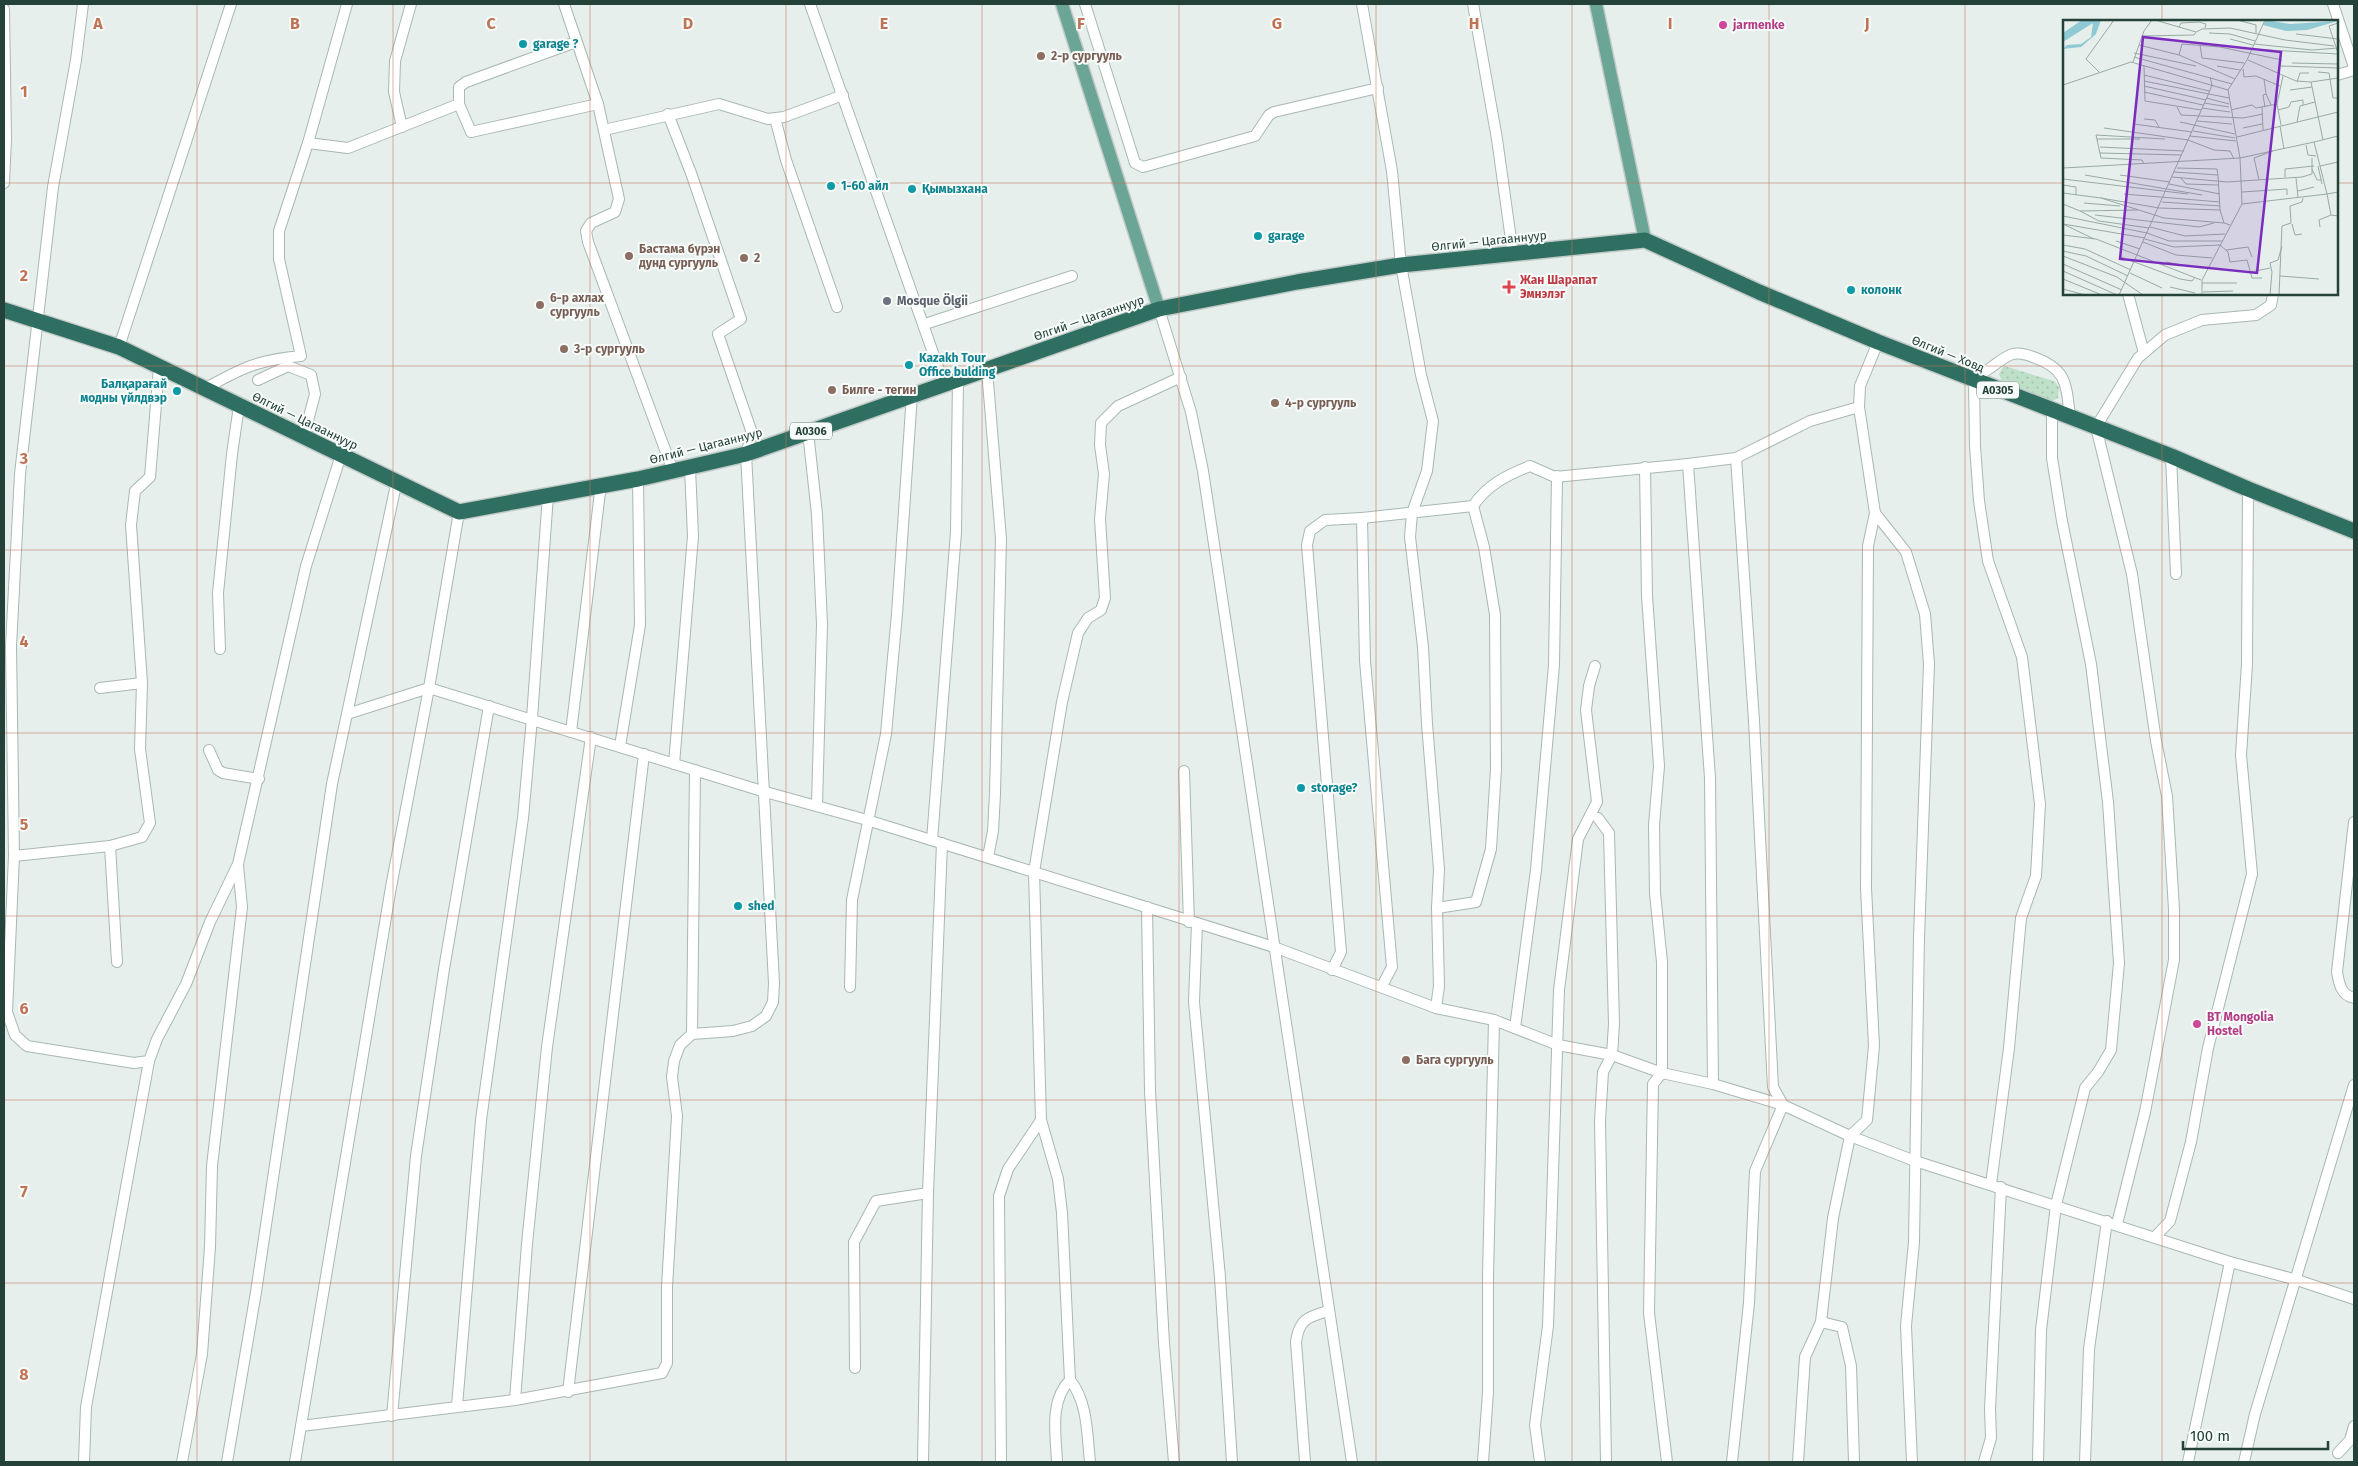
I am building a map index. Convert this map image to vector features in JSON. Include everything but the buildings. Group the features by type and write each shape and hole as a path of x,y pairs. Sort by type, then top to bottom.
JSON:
{"highway":[{"name":"Өлгий — Цагааннуур","path":"4,310 119,347 159,368 397,480 459,512 601,484 638,479 746,454 912,394 987,370 1159,309 1297,282 1401,265 1645,240"},
{"name":"Өлгий — Ховд","path":"1645,240 1759,292 1878,342 2171,456 2354,531"}],"main road":[{"path":"1062,4 1159,309"},
{"path":"1596,4 1645,240"}],"street":[{"path":"84,4 53,187 36,321 20,474 11,646 14,856 7,1012 15,1034 28,1046 134,1063 149,1061"},
{"path":"119,347 231,4"},
{"path":"204,389 244,366 269,359 301,356 278,259 278,246 282,217 308,143 347,4"},
{"path":"402,127 394,92 395,61 411,4"},
{"path":"564,4 598,104 619,199 614,212 591,223 586,231 588,242 673,471"},
{"path":"810,4 925,324 951,382 956,532 932,840"},
{"path":"1085,4 1136,163 1143,167 1255,136 1269,115 1274,112 1378,88"},
{"path":"1362,4 1392,172 1401,265 1421,375 1433,421 1427,471 1412,513 1410,537 1423,647 1426,724 1438,869 1439,986 1436,1008"},
{"path":"1473,4 1497,140 1513,254"},
{"path":"2333,4 2354,69 2338,75"},
{"path":"4,9 6,139 4,183"},
{"path":"576,42 466,82 459,87 459,104 471,132 598,104"},
{"path":"604,130 719,104 752,116 775,118 843,95"},
{"path":"308,143 348,148 459,104"},
{"path":"302,1426 515,1400 662,1374 668,1363 667,1287 676,1116 672,1077 674,1061 680,1045 692,1034 733,1031 752,1026 766,1016 773,1002 774,983 762,791 746,454 752,433 718,334 741,320 691,173 668,114"},
{"path":"775,118 786,160 837,307"},
{"path":"925,324 1072,276"},
{"path":"2128,295 2144,353"},
{"path":"2085,1462 2089,1350 2112,1223 2145,1112 2174,960 2174,909 2167,796 2156,740 2132,574 2096,427 2138,358 2165,335 2202,320 2256,315 2271,305 2273,295"},
{"path":"1159,309 1180,377 1204,471 1352,1462"},
{"path":"1798,1462 1805,1357 1820,1322 1833,1218 1850,1136 1867,1120 1874,1046 1866,868 1868,546 1875,513 1859,407 1860,386 1878,342"},
{"path":"1984,1462 1991,1438 1990,1409 1996,1186 2022,918 2036,876 2040,804 2022,657 1988,561 1979,500 1972,380 1984,374 2010,355 2028,355 2043,360 2060,371 2067,396 2070,417"},
{"path":"258,380 288,366 311,376 315,394 305,432"},
{"path":"14,856 110,846 142,837 150,823 140,749 142,683 131,525 135,490 150,477 159,368"},
{"path":"987,370 1001,539 995,794 993,831 988,857"},
{"path":"1090,1462 1083,1405 1080,1395 1070,1380 1062,1213 1058,1178 1042,1120 1034,872 1062,702 1078,633 1088,618 1101,610 1105,598 1100,519 1104,474 1100,445 1101,423 1118,406 1180,377"},
{"path":"850,987 852,900 886,734 897,614 912,394"},
{"path":"220,649 218,593 232,454 239,406"},
{"path":"1437,908 1476,902 1491,849 1496,769 1495,615 1484,546 1473,506 1480,495 1504,476 1530,466 1557,476 1736,458 1810,421 1859,407"},
{"path":"2038,1462 2042,1330 2056,1205 2085,1088 2098,1072 2111,1050 2119,963 2108,802 2093,674 2052,458 2052,410"},
{"path":"808,432 817,514 822,624 817,805"},
{"path":"84,1462 86,1407 149,1061 157,1039 186,984 210,922 238,864 259,779 306,566 341,455"},
{"path":"2171,456 2176,574"},
{"path":"1736,458 1754,721 1773,1087 1783,1105"},
{"path":"1688,464 1710,778 1713,1084"},
{"path":"1645,467 1647,596 1659,766 1654,825 1655,894 1662,962 1662,1073 1653,1084 1649,1313 1667,1462"},
{"path":"674,764 693,536 690,468"},
{"path":"1515,1028 1536,870 1554,665 1557,476"},
{"path":"620,746 640,624 638,479"},
{"path":"227,1462 256,1292 332,784 397,480"},
{"path":"571,732 601,484"},
{"path":"2155,1237 2170,1221 2191,1142 2208,1048 2252,874 2241,755 2247,664 2248,489"},
{"path":"457,1406 481,1120 523,818 548,495"},
{"path":"1332,970 1341,952 1307,545 1310,531 1325,520 1473,506"},
{"path":"295,1462 391,887 429,688 459,512"},
{"path":"1875,513 1906,552 1925,614 1929,664 1919,937 1918,1092 1914,1242 1906,1326 1912,1462"},
{"path":"1362,518 1365,661 1392,967 1382,986"},
{"path":"1540,1462 1535,1425 1548,1326 1561,962 1578,839 1597,802 1586,710 1589,686 1595,666"},
{"path":"100,688 142,683"},
{"path":"347,714 429,688 532,718 674,764 867,820 1274,946 1332,970 1382,986 1436,1008 1494,1020 1558,1045 1612,1056 1662,1073 1713,1084 1783,1105 1850,1136 1915,1161 2230,1262 2297,1280 2354,1299"},
{"path":"392,1416 416,1156 444,969 489,706"},
{"path":"515,1400 527,1244 547,1047 591,737"},
{"path":"209,750 218,770 223,773 259,779"},
{"path":"568,1392 644,754"},
{"path":"692,1034 695,770"},
{"path":"1184,770 1193,922 1194,1002 1220,1277 1232,1462"},
{"path":"1598,818 1609,833 1614,974 1612,1056 1603,1072 1600,1121 1606,1462"},
{"path":"2354,822 2336,972 2340,987 2349,996 2354,998"},
{"path":"923,1462 928,1193 942,843"},
{"path":"110,846 117,962"},
{"path":"182,1462 202,1354 210,1247 212,1166 242,907 238,864"},
{"path":"1147,907 1150,1091 1164,1343 1174,1462"},
{"path":"1483,1462 1488,1392 1488,1276 1494,1020"},
{"path":"2244,1462 2255,1414 2297,1280 2354,1085"},
{"path":"1732,1462 1749,1303 1755,1171 1783,1105"},
{"path":"1002,1462 999,1196 1008,1169 1042,1120"},
{"path":"855,1368 854,1242 876,1201 928,1193"},
{"path":"2188,1462 2230,1262"},
{"path":"1306,1462 1296,1342 1298,1328 1304,1320 1328,1311"},
{"path":"1820,1322 1842,1327 1851,1366 1854,1462"},
{"path":"1057,1462 1056,1408 1062,1388 1070,1380"},
{"path":"2338,1453 2350,1440 2354,1426"}],"green space":[{"path":"2004,366 2054,381 2059,387 2058,398 2050,402 2002,382 1999,374"}],"place":[{"name":"jarmenke","path":"1723,25"},
{"name":"garage ?","path":"523,44"},
{"name":"2-р сургууль","path":"1041,56"},
{"name":"1-60 айл","path":"831,186"},
{"name":"Қымызхана","path":"912,189"},
{"name":"garage","path":"1258,236"},
{"name":"Бастама бүрэн дунд сургууль","path":"629,256"},
{"name":"2","path":"744,258"},
{"name":"Жан Шарапат Эмнэлэг","path":"1509,287"},
{"name":"колонк","path":"1851,290"},
{"name":"Mosque Ölgii","path":"887,301"},
{"name":"6-р ахлах сургууль","path":"540,305"},
{"name":"3-р сургууль","path":"564,349"},
{"name":"Kazakh Tour Office bulding","path":"909,365"},
{"name":"Билге - тегин","path":"832,390"},
{"name":"Балқарағай модны үйлдвэр","path":"177,391"},
{"name":"4-р сургууль","path":"1275,403"},
{"name":"storage?","path":"1301,788"},
{"name":"shed","path":"738,906"},
{"name":"BT Mongolia Hostel","path":"2197,1024"},
{"name":"Бага сургууль","path":"1406,1060"}]}
